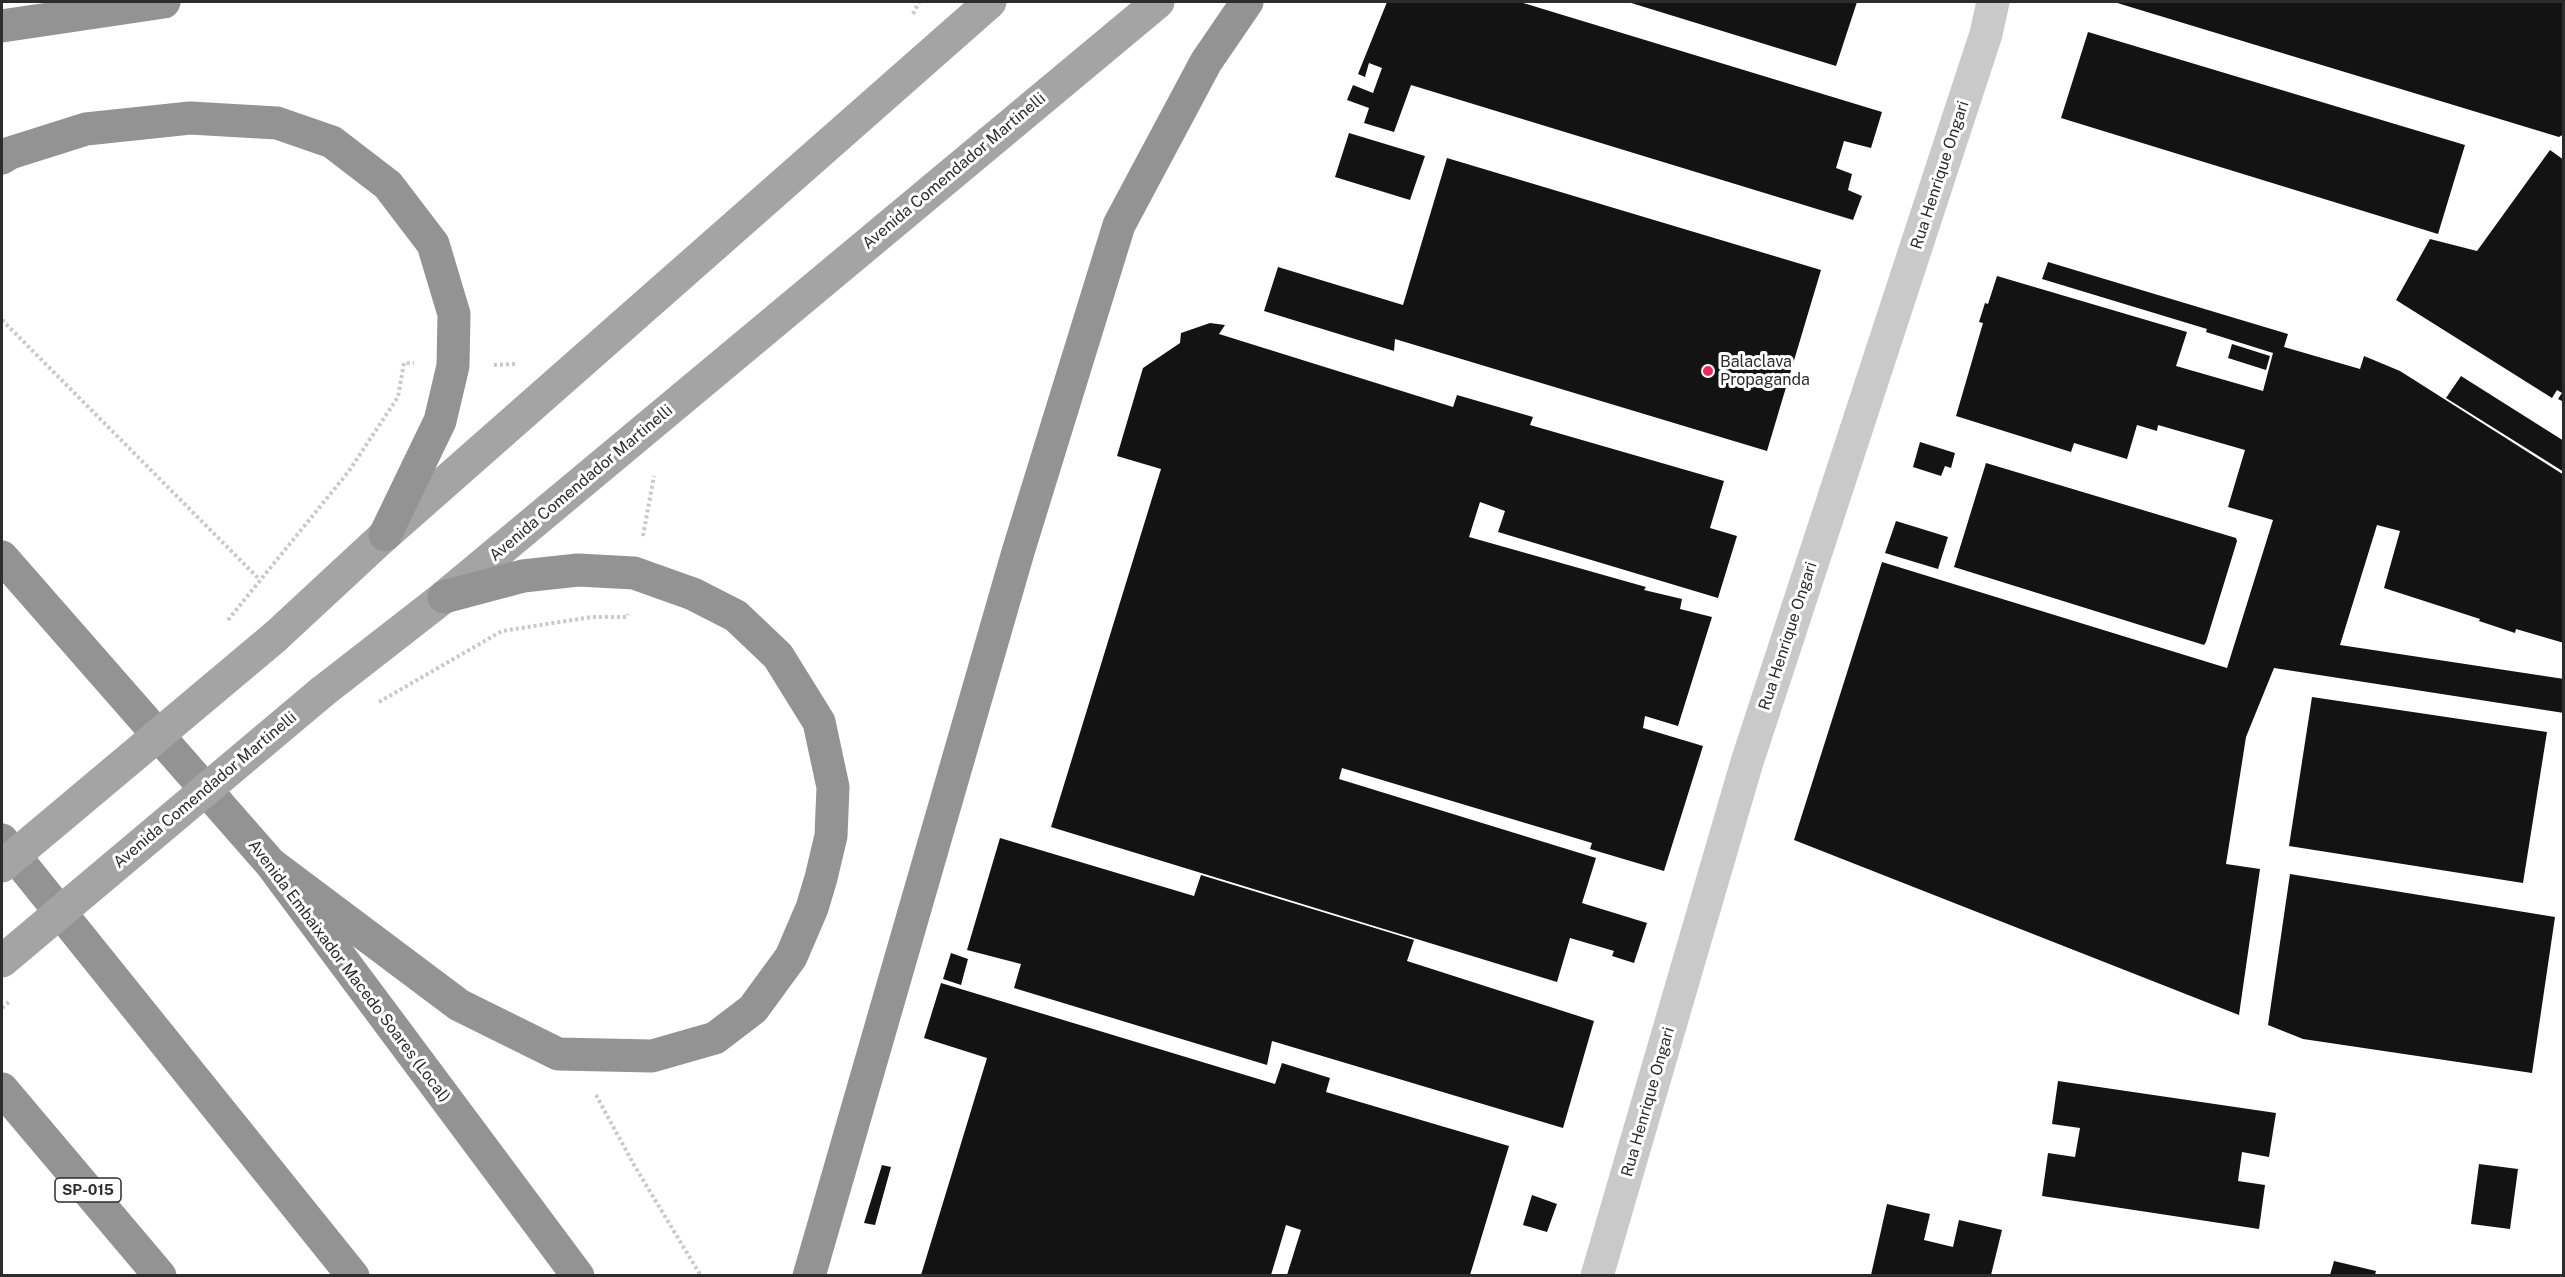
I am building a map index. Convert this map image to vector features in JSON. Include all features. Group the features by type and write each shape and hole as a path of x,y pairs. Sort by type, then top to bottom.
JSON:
{"highway":[{"path":"2,26 164,2"},
{"path":"809,1275 1018,552 1119,225 1206,62 1247,2"},
{"path":"2,158 10,153 86,129 190,118 277,123 332,142 388,185 433,244 454,314 453,366 440,421 385,535"},
{"name":"Avenida Embaixador Macedo Soares (Local)","path":"2,557 271,864 578,1275"},
{"path":"271,864 459,1005 558,1054 652,1056 715,1038 753,1009 791,957 813,908 831,836 833,788 819,722 778,656 736,616 693,594 634,573 578,570 523,576 444,597"},
{"path":"2,840 353,1275"},
{"name":"SP-015","path":"2,1089 160,1275"}],"main road":[{"path":"2,866 275,637 385,535 990,2"},
{"name":"Avenida Comendador Martinelli","path":"2,961 322,692 444,597 1158,2"}],"street":[{"name":"Rua Henrique Ongari","path":"1597,1275 1747,762 1982,45 1993,2"}],"path":[{"path":"2,320 260,580"},
{"path":"224,625 349,471 398,398 404,363"},
{"path":"372,706 502,631 592,617 627,617"},
{"path":"587,1055 596,1098 700,1275"}],"building":[{"path":"1387,2 1520,2 1882,112 1871,148 1844,141 1836,168 1852,174 1848,190 1862,196 1853,220 1411,85 1394,132 1364,123 1369,108 1347,100 1353,85 1373,93 1382,68 1369,63 1365,77 1358,74"},
{"path":"1628,2 1857,2 1836,66"},
{"path":"2114,2 2564,2 2564,134 2559,137"},
{"path":"2088,32 2465,145 2438,234 2061,118"},
{"path":"1349,133 1425,156 1410,200 1335,177"},
{"path":"2550,150 2564,160 2564,402 2558,399 2562,393 2557,390 2552,398 2396,300 2430,239 2477,251"},
{"path":"1447,158 1821,270 1767,451 1395,339 1394,351 1264,311 1278,267 1403,305"},
{"path":"2048,262 2288,334 2284,347 2360,369 2364,356 2400,371 2564,475 2564,643 2516,629 2515,633 2479,621 2480,619 2384,588 2400,531 2377,525 2340,645 2564,679 2564,713 2274,668 2246,737 2226,864 2260,869 2239,1015 1794,840 1882,562 2227,668 2273,520 2228,507 2245,450 2158,425 2157,431 2137,425 2127,459 2074,443 2071,452 1956,416 1983,323 1979,322 1985,303 1988,304 1997,276 2187,332 2176,366 2263,391 2273,353 2206,332 2207,329 2042,279"},
{"path":"1210,323 1225,325 1219,334 1453,407 1457,395 1533,417 1530,425 1724,481 1710,528 1737,536 1718,598 1498,532 1505,511 1480,502 1469,537 1646,587 1644,590 1682,599 1680,609 1712,617 1678,726 1645,716 1643,728 1703,746 1664,871 1590,849 1592,843 1342,768 1339,779 1596,858 1582,903 1647,923 1634,963 1612,956 1614,951 1570,938 1557,982 1051,827 1161,469 1117,456 1143,368 1180,343 1181,333"},
{"path":"2232,344 2270,356 2266,370 2228,358"},
{"path":"2461,376 2564,441 2564,472 2446,398"},
{"path":"1920,442 1955,453 1951,468 1945,466 1941,476 1913,467"},
{"path":"1986,463 2236,538 2237,541 2204,645 1954,567"},
{"path":"1896,521 1948,537 1938,569 1885,553"},
{"path":"2312,697 2547,732 2523,883 2289,846"},
{"path":"1000,838 1194,896 1201,875 1414,940 1407,961 1594,1021 1563,1128 1272,1041 1267,1065 1014,988 1021,964 967,950"},
{"path":"2290,874 2555,917 2532,1073 2303,1039 2268,1025"},
{"path":"951,953 968,959 961,985 943,979"},
{"path":"941,983 1275,1084 1282,1063 1330,1078 1326,1092 1509,1146 1470,1275 1287,1275 1301,1230 1286,1225 1271,1275 921,1275 987,1058 924,1038"},
{"path":"2058,1081 2276,1113 2269,1157 2242,1152 2238,1181 2265,1185 2259,1229 2042,1196 2048,1153 2075,1157 2080,1128 2052,1124"},
{"path":"2479,1164 2518,1169 2510,1229 2471,1224"},
{"path":"882,1165 891,1167 875,1225 864,1223"},
{"path":"1532,1195 1557,1204 1547,1232 1523,1225"},
{"path":"1887,1204 1930,1214 1924,1240 1953,1247 1959,1220 2002,1230 1991,1275 1871,1275"},
{"path":"2334,1261 2376,1271 2375,1275 2330,1275"}],"place":[{"name":"Balaclava Propaganda","path":"1708,371"}]}
